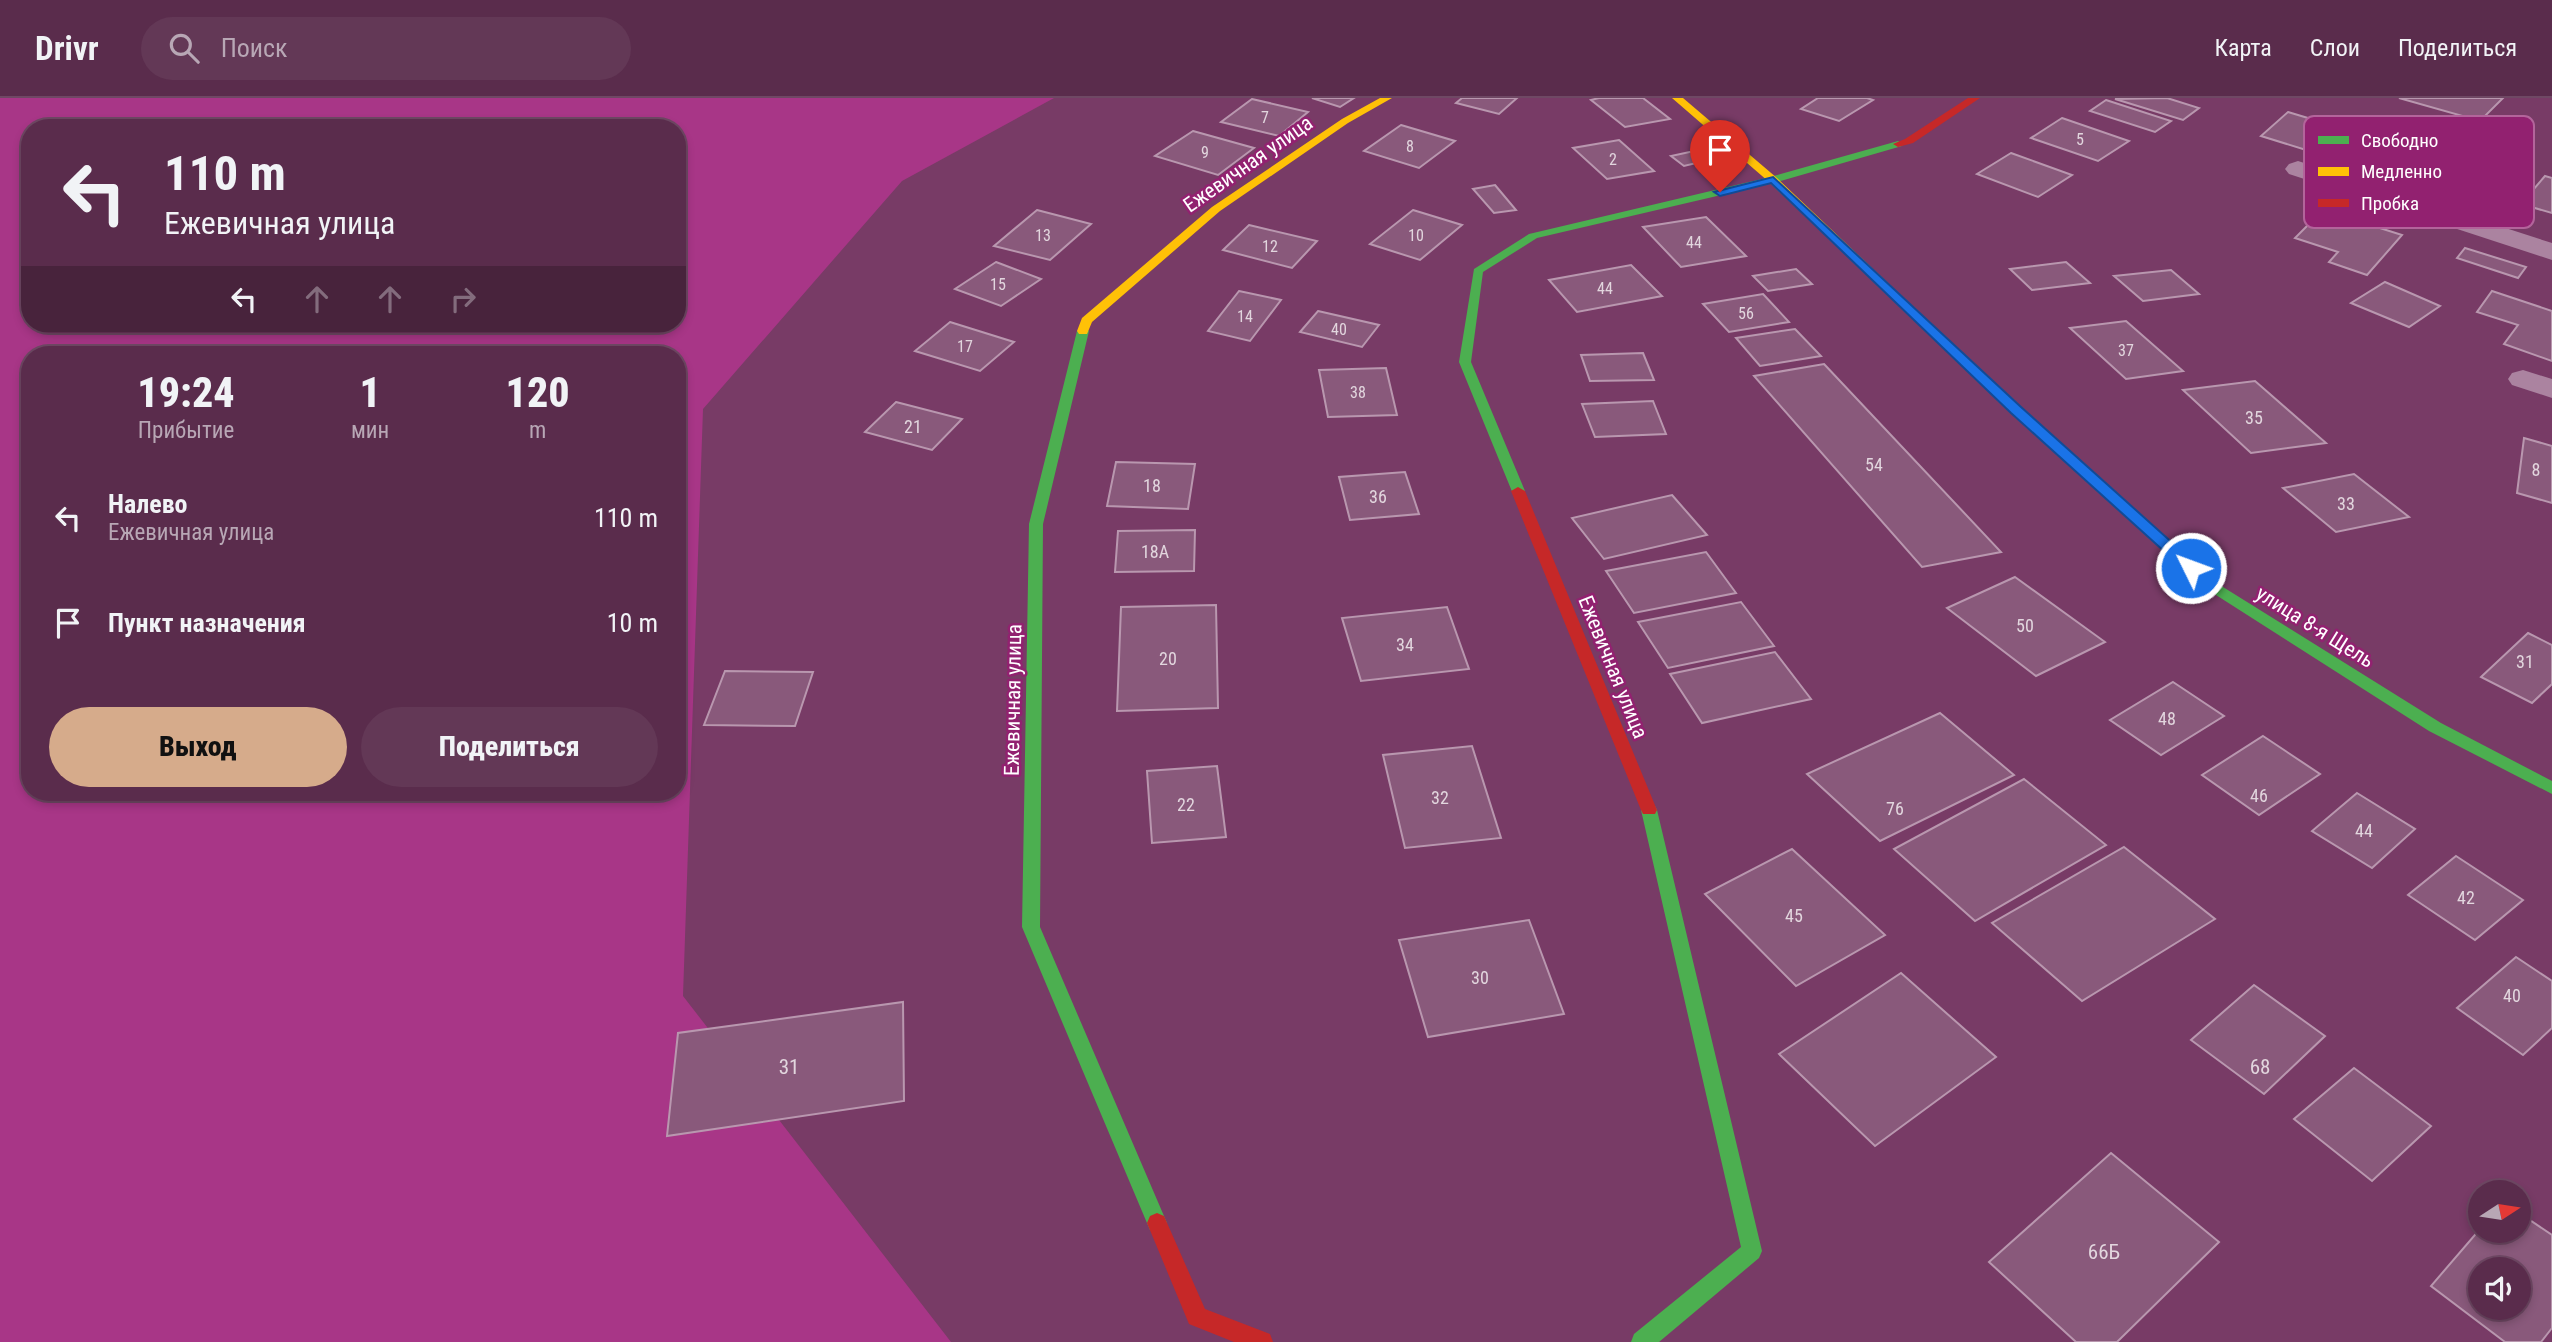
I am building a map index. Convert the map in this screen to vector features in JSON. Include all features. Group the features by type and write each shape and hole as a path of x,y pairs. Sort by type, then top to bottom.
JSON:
{"street":[{"name":"Ежевичная улица","path":"1262,1342 1197,1317 1031,928 1036,524 1086,321 1216,209 1345,121 1387,98"},
{"name":"улица 8-я Щель","path":"1677,98 1773,180 2016,410 2210,585 2435,727 2552,788"},
{"path":"1773,180 1909,141 1975,98"},
{"path":"2298,169 2304,171"},
{"name":"Ежевичная улица","path":"1642,1342 1752,1251 1653,821 1465,362 1478,271 1534,236 1773,180"},
{"path":"2481,228 2552,251"},
{"path":"2523,379 2552,389"}],"shaded area":[{"path":"0,98 1054,98 902,181 703,409 683,996 951,1342 0,1342"}],"building":[{"path":"1312,98 1354,98 1340,107"},
{"path":"1462,98 1517,98 1499,114 1456,103"},
{"path":"1643,98 1670,119 1625,127 1591,100"},
{"path":"1818,98 1873,100 1839,121 1801,109"},
{"path":"2167,98 2199,108 2183,120 2115,99"},
{"path":"2399,98 2503,98 2485,116 2462,116"},
{"path":"1252,99 1308,112 1279,136 1221,122"},
{"path":"2106,100 2171,121 2155,132 2090,111"},
{"path":"2288,112 2304,117 2304,149 2261,136"},
{"path":"2062,118 2129,141 2098,161 2031,138"},
{"path":"1401,125 1455,141 1419,168 1364,151"},
{"path":"1193,131 1254,148 1218,175 1155,156"},
{"path":"1619,140 1654,171 1607,179 1573,148"},
{"path":"1708,148 1721,157 1684,166 1671,156"},
{"path":"2011,153 2072,175 2038,197 1977,174"},
{"path":"2545,176 2552,178 2552,213 2534,208 2534,189"},
{"path":"1495,185 1516,210 1494,213 1473,189"},
{"path":"1037,210 1091,224 1050,260 994,246"},
{"path":"1413,210 1462,225 1420,260 1370,244"},
{"path":"1706,217 1746,256 1681,267 1643,227"},
{"path":"1249,225 1317,241 1292,268 1223,250"},
{"path":"2305,228 2380,228 2402,235 2367,275 2329,262 2338,252 2295,238"},
{"path":"2465,248 2526,267 2518,278 2457,258"},
{"path":"996,262 1041,279 1001,306 955,289"},
{"path":"2066,262 2090,283 2032,290 2010,269"},
{"path":"1631,265 1662,296 1577,312 1549,280"},
{"path":"1796,269 1812,284 1768,291 1753,276"},
{"path":"2171,270 2199,294 2143,301 2114,276"},
{"path":"2385,282 2440,306 2409,327 2351,303"},
{"path":"1239,291 1281,300 1250,341 1208,331"},
{"path":"2492,291 2552,311 2552,361 2504,344 2518,325 2477,312"},
{"path":"1763,294 1789,322 1729,332 1703,304"},
{"path":"1318,311 1379,325 1362,347 1300,332"},
{"path":"2126,321 2183,371 2126,379 2070,328"},
{"path":"950,322 1014,342 980,371 915,351"},
{"path":"1795,329 1821,356 1760,366 1736,338"},
{"path":"1643,353 1654,380 1590,381 1581,355"},
{"path":"1824,364 2001,552 1922,567 1754,376"},
{"path":"1386,368 1397,415 1328,417 1319,370"},
{"path":"2255,381 2326,443 2251,453 2183,390"},
{"path":"1653,401 1666,434 1595,437 1582,404"},
{"path":"896,402 962,419 932,450 865,432"},
{"path":"2524,438 2552,446 2552,503 2517,493"},
{"path":"1116,462 1195,464 1188,509 1107,506"},
{"path":"1405,472 1419,514 1350,520 1339,477"},
{"path":"2354,474 2409,517 2336,532 2283,488"},
{"path":"1672,495 1707,535 1604,559 1572,518"},
{"path":"1195,530 1194,571 1115,572 1118,531"},
{"path":"1706,552 1736,593 1634,613 1606,571"},
{"path":"2015,577 2105,642 2036,676 1947,608"},
{"path":"1741,602 1774,646 1668,668 1638,622"},
{"path":"1216,605 1218,708 1117,711 1121,607"},
{"path":"1447,607 1469,669 1361,681 1342,618"},
{"path":"2528,633 2552,645 2552,684 2532,703 2481,677"},
{"path":"1775,652 1811,699 1702,723 1670,674"},
{"path":"725,671 813,672 795,726 704,725"},
{"path":"2173,682 2224,716 2161,755 2110,720"},
{"path":"1940,713 2014,775 1880,841 1807,774"},
{"path":"2263,736 2320,774 2259,815 2202,775"},
{"path":"1472,746 1501,838 1405,848 1383,755"},
{"path":"1217,766 1226,837 1152,843 1147,771"},
{"path":"2024,779 2106,845 1975,921 1894,849"},
{"path":"2357,793 2415,829 2372,868 2312,831"},
{"path":"2124,847 2215,919 2082,1001 1992,923"},
{"path":"1792,849 1885,935 1796,986 1705,894"},
{"path":"2456,856 2523,900 2475,940 2408,895"},
{"path":"1529,920 1564,1014 1428,1037 1399,940"},
{"path":"2516,957 2552,981 2552,1028 2523,1055 2457,1008"},
{"path":"1901,973 1996,1057 1875,1146 1779,1054"},
{"path":"2254,985 2325,1036 2264,1094 2191,1040"},
{"path":"903,1002 904,1101 667,1136 678,1033"},
{"path":"2354,1068 2431,1126 2372,1181 2294,1119"},
{"path":"2111,1153 2219,1242 2117,1342 2076,1342 1989,1262"},
{"path":"2531,1221 2552,1235 2552,1328 2541,1342 2505,1342 2476,1320 2531,1320 2531,1257 2468,1257 2468,1314 2431,1286 2468,1243 2531,1243"}],"traffic: fast":[{"path":"1518,491 1465,362 1478,271 1533,236 1773,180 1898,144"},
{"path":"1885,286 2016,410 2210,585 2435,727 2552,788"},
{"path":"1083,331 1036,524 1031,927 1157,1223"},
{"path":"1642,1342 1752,1251 1649,810"}],"traffic: slow":[{"path":"1083,331 1086,321 1216,209 1345,121 1387,98"},
{"path":"1677,98 1773,180 1885,286"}],"traffic: jam":[{"path":"1898,144 1909,141 1975,98"},
{"path":"1518,491 1649,810"},
{"path":"1157,1223 1197,1317 1262,1342"}],"route":[{"path":"1720,192 1773,180 2016,410 2191,568"}]}
